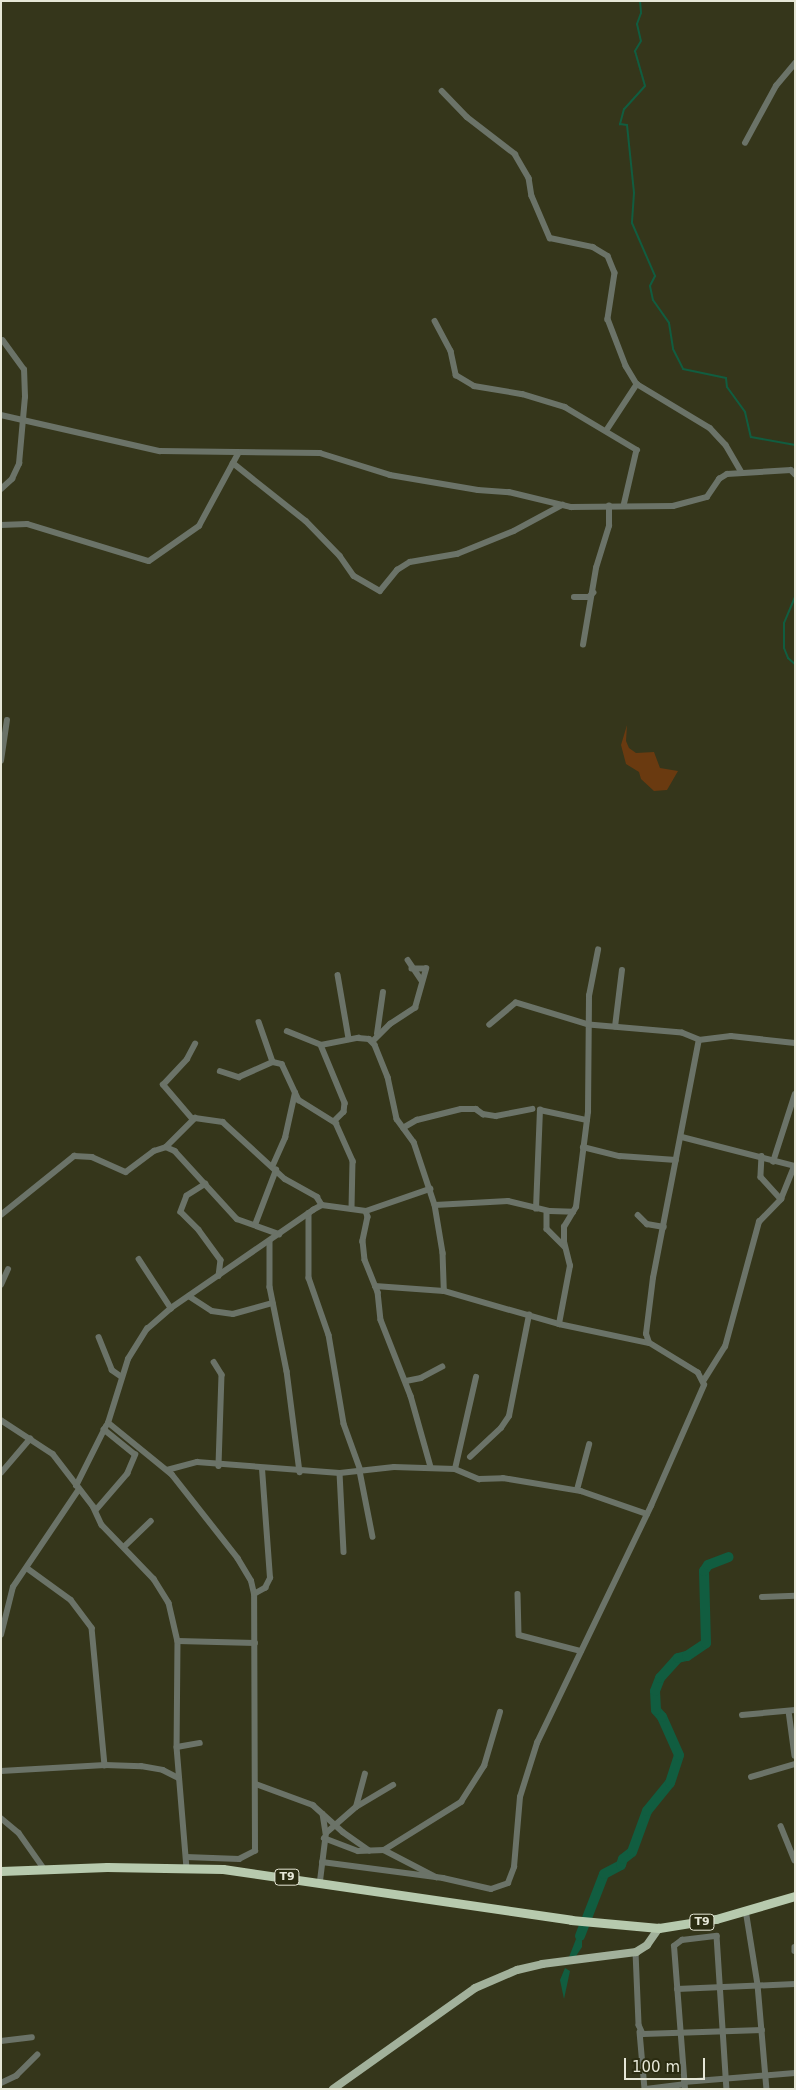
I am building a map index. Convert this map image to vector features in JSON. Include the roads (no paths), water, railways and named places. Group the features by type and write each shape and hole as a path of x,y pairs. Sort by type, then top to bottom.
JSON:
{"highway":[{"name":"T9","path":"1,1870 43,1867 223,1869 320,1881 606,1925 659,1928 716,1919 795,1896"}],"main road":[{"path":"335,2088 459,1998 494,1979 542,1964 636,1952 648,1946 659,1928"}],"street":[{"path":"745,143 776,86 795,63"},
{"path":"442,91 467,117 515,154 529,178 532,196 550,238 592,247 608,256 615,272 608,322 626,366 637,384 710,428 726,445 742,473"},
{"path":"435,320 451,351 456,375 474,386 522,394 565,407 637,450 624,506"},
{"path":"1,489 12,479 18,464 24,370 3,341"},
{"path":"606,431 637,384"},
{"path":"1,415 160,451 238,454 297,450 320,453 390,475 478,490 509,492 562,506 624,506 696,502 707,497 722,476 791,470 795,474"},
{"path":"1,526 27,524 149,561 199,526 238,454"},
{"path":"234,463 306,521 340,556 354,576 380,590 397,570 410,562 456,554 514,531 562,506"},
{"path":"582,645 593,593 596,568 609,526 609,506"},
{"path":"574,597 593,593"},
{"path":"1,761 7,720"},
{"path":"559,1324 570,1266 565,1247 564,1227 573,1212 587,1120 590,982 598,950"},
{"path":"408,960 412,969 422,981"},
{"path":"287,1031 321,1045 349,1039 375,1038 415,1008 426,969 412,969"},
{"path":"615,1027 622,970"},
{"path":"338,975 349,1039"},
{"path":"383,992 375,1038 397,1119 414,1142 435,1205 442,1253 444,1292"},
{"path":"490,1024 516,1004 589,1025 682,1032 699,1040 730,1036 795,1043"},
{"path":"259,1022 273,1062 285,1068 299,1100 335,1121 353,1161 352,1208"},
{"path":"649,1344 646,1327 699,1040"},
{"path":"195,1044 163,1085 193,1120 223,1122 240,1141 300,1189 317,1197 322,1205"},
{"path":"321,1045 345,1103 344,1112 335,1121"},
{"path":"220,1072 239,1077 273,1062"},
{"path":"255,1225 285,1138 295,1093"},
{"path":"773,1162 795,1094"},
{"path":"403,1128 417,1120 461,1109 476,1109 489,1116 532,1109"},
{"path":"536,1209 540,1110 587,1120"},
{"path":"166,1148 193,1120"},
{"path":"322,1862 436,1877 492,1890 508,1883 514,1867 520,1797 527,1770 696,1407 704,1380 725,1347 759,1222 781,1199 794,1166 773,1162 762,1156 682,1137"},
{"path":"583,1147 620,1156 676,1160"},
{"path":"1,1215 74,1156 92,1157 126,1172 154,1151 166,1148 175,1150 237,1219 280,1234"},
{"path":"762,1156 761,1177 781,1199"},
{"path":"206,1184 187,1196 181,1212 199,1230 221,1260 219,1276"},
{"path":"1,1635 13,1587 27,1568 38,1546 78,1488 108,1422 122,1377 138,1340 171,1308 322,1205 366,1211 430,1190"},
{"path":"435,1205 508,1201 547,1211 573,1212"},
{"path":"366,1211 368,1217 363,1249 375,1286 381,1320 406,1381 431,1467"},
{"path":"547,1211 548,1229 565,1247"},
{"path":"309,1213 309,1278 329,1335 344,1424 361,1471 373,1537"},
{"path":"638,1215 647,1224 664,1228"},
{"path":"270,1240 273,1303 293,1410 300,1472"},
{"path":"139,1259 171,1308"},
{"path":"1,1285 8,1268"},
{"path":"375,1286 444,1292 559,1324 649,1344 698,1373 704,1380"},
{"path":"189,1296 212,1311 233,1314 273,1303"},
{"path":"470,1457 501,1428 509,1416 529,1315"},
{"path":"98,1337 104,1343 112,1370 122,1377"},
{"path":"214,1362 222,1375 219,1466"},
{"path":"406,1381 421,1378 442,1367"},
{"path":"455,1469 476,1377"},
{"path":"1,1420 53,1454 96,1510 102,1525 124,1546 166,1596 178,1641 176,1747 187,1868"},
{"path":"108,1422 167,1470 238,1559 251,1581 254,1594 256,1784 253,1854 239,1859 186,1857"},
{"path":"96,1510 127,1474 135,1455 104,1430"},
{"path":"1,1472 30,1439"},
{"path":"577,1490 589,1445"},
{"path":"167,1470 191,1463 300,1472 340,1473 431,1467 455,1469 479,1479 503,1478 577,1490 647,1514"},
{"path":"254,1594 265,1588 270,1578 262,1469"},
{"path":"340,1473 344,1552"},
{"path":"124,1546 151,1521"},
{"path":"27,1568 71,1600 92,1628 105,1765"},
{"path":"518,1594 519,1635 581,1651"},
{"path":"762,1596 795,1596"},
{"path":"178,1641 255,1643"},
{"path":"742,1715 792,1711 795,1756"},
{"path":"325,1835 358,1851 384,1850 447,1812 466,1797 484,1766 500,1712"},
{"path":"176,1747 200,1743"},
{"path":"163,1770 177,1759"},
{"path":"751,1777 795,1764"},
{"path":"1,1771 105,1765 163,1770 179,1778"},
{"path":"356,1807 365,1774"},
{"path":"256,1784 306,1802 372,1851"},
{"path":"325,1835 334,1824 356,1807 393,1785"},
{"path":"320,1881 325,1835 323,1814"},
{"path":"1,1818 19,1833 43,1867"},
{"path":"781,1826 795,1860"},
{"path":"384,1850 436,1877"},
{"path":"746,1910 758,1986 768,2089"},
{"path":"685,2085 674,1946 682,1940 717,1936 727,2089"},
{"path":"636,1952 640,2032 646,2089 726,2078 795,2073"},
{"path":"677,1989 720,1989 795,1984"},
{"path":"640,2032 681,2034 762,2030"},
{"path":"1,2041 32,2036"},
{"path":"1,2083 16,2076 37,2055"}],"waterway":[{"path":"640,1 641,13 637,24 641,41 635,51 645,86 624,109 620,124 627,125 634,193 632,223 655,276 650,286 653,300 669,323 673,349 683,369 726,378 727,387 745,412 751,437 795,445"},
{"path":"795,597 784,623 784,648 788,658 795,664"},
{"path":"580,1936 604,1874 621,1865 623,1859 632,1852 647,1811 670,1783 679,1755 662,1717 656,1710 655,1691 660,1678 678,1658 687,1656 706,1643 704,1571 708,1565 729,1557"}]}
